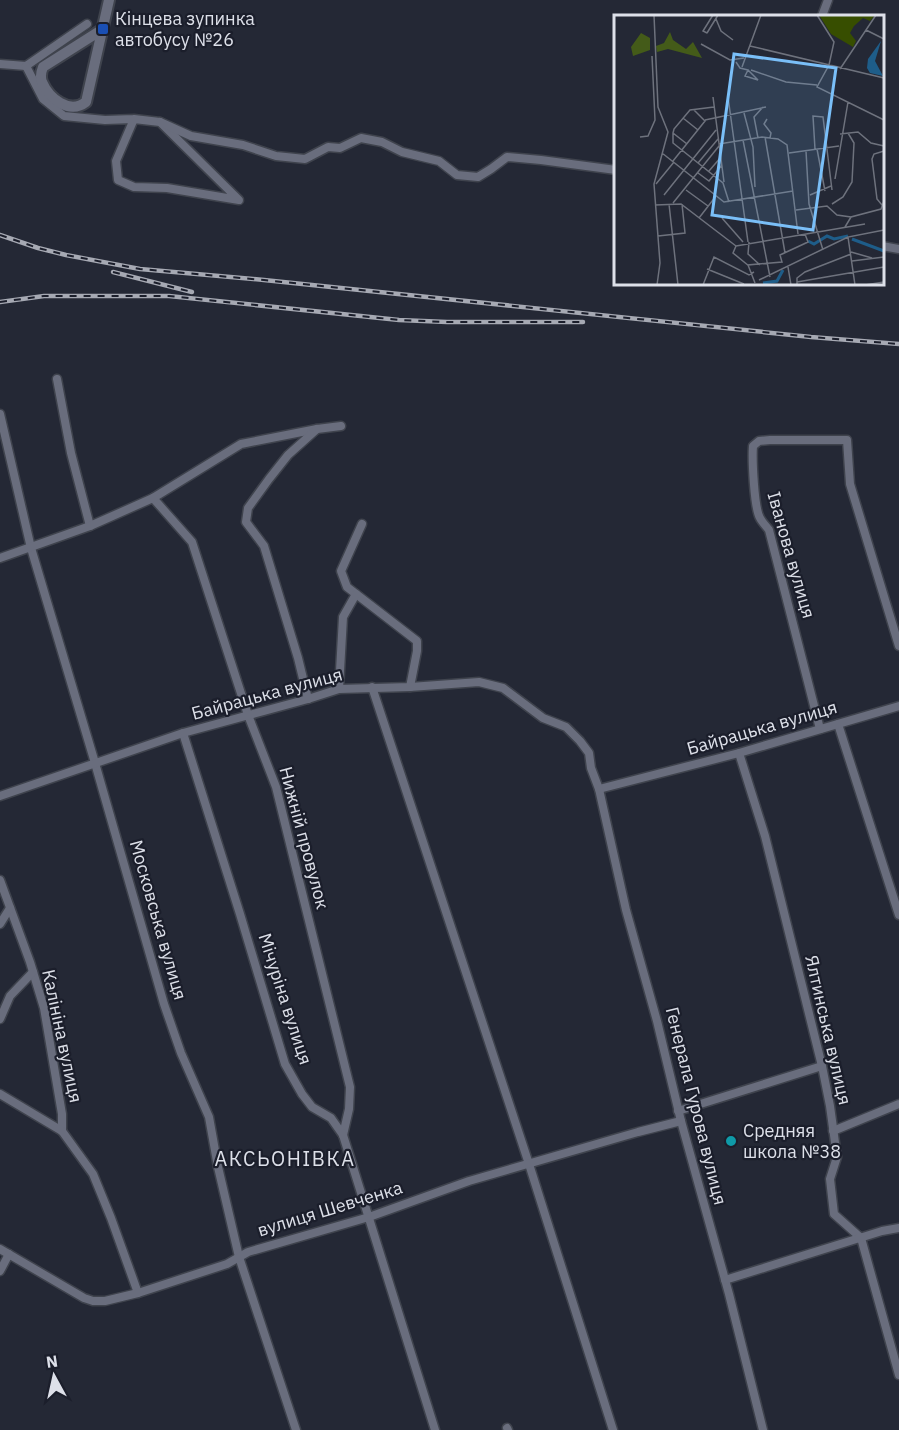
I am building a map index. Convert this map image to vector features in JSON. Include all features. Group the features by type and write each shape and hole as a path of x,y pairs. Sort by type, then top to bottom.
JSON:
{"street":[{"path":"103,29 43,67 42,81 54,100 73,107 86,102 103,29 109,0"},
{"path":"822,15 828,0"},
{"path":"0,63 26,66 87,24"},
{"path":"26,66 43,99 64,116 160,122 191,136 243,145 276,156 305,159 328,147 340,148 361,138 382,142 402,152 439,161 457,175 478,177 507,157 614,170"},
{"path":"134,119 116,161 118,180 134,187 167,188 239,200 160,122"},
{"path":"884,246 899,249"},
{"path":"57,379 71,453 90,526"},
{"name":"Московська вулиця","path":"0,414 31,548 164,1004 181,1053 209,1117 239,1257 296,1430"},
{"path":"0,558 90,526 153,498 241,444 341,426"},
{"path":"308,699 264,546 246,522 248,508 269,479 288,455 317,429"},
{"name":"Іванова вулиця","path":"820,729 769,530 759,518 756,506 752,458 753,446 759,441 847,440 850,484 899,646"},
{"name":"Нижній провулок","path":"153,498 192,542 248,715 276,786 350,1087 349,1109 343,1135"},
{"path":"362,524 341,571 347,587 417,641 410,687"},
{"path":"339,689 343,617 356,594"},
{"name":"Байрацька вулиця","path":"0,796 183,733 339,689 479,682 503,688 543,718"},
{"path":"372,687 529,1164 613,1430"},
{"name":"Байрацька вулиця","path":"599,789 739,753 899,706"},
{"name":"Генерала Гурова вулиця","path":"543,718 566,727 588,753 599,789 626,910 763,1430"},
{"path":"838,724 899,915"},
{"name":"Мічуріна вулиця","path":"183,733 285,1064 312,1107 331,1118 343,1135 435,1430"},
{"name":"Ялтинська вулиця","path":"739,753 765,836 822,1066 837,1157 830,1179 834,1214 861,1238"},
{"name":"Калініна вулиця","path":"0,880 44,1008 62,1114 62,1131"},
{"path":"0,924 10,908"},
{"path":"0,1019 10,996 33,972"},
{"path":"678,1111 822,1066"},
{"path":"0,1094 62,1131 93,1174 138,1293"},
{"path":"833,1131 899,1104"},
{"name":"вулиця Шевченка","path":"0,1249 84,1298 105,1301 138,1293 227,1264 248,1252 369,1217 469,1181 681,1121"},
{"path":"725,1280 882,1231 899,1228"},
{"path":"861,1238 899,1375"},
{"path":"0,1271 9,1254"}],"railway":[{"path":"0,235 66,255 140,269 899,344"},
{"path":"113,272 192,292"},
{"path":"0,302 44,296 169,296 399,320 583,322"}],"place":[{"name":"Кінцева зупинка автобусу №26","path":"103,29"},
{"name":"Средняя школа №38","path":"731,1141"}],"district":[{"name":"АКСЬОНІВКА","path":"285,1159"}]}
